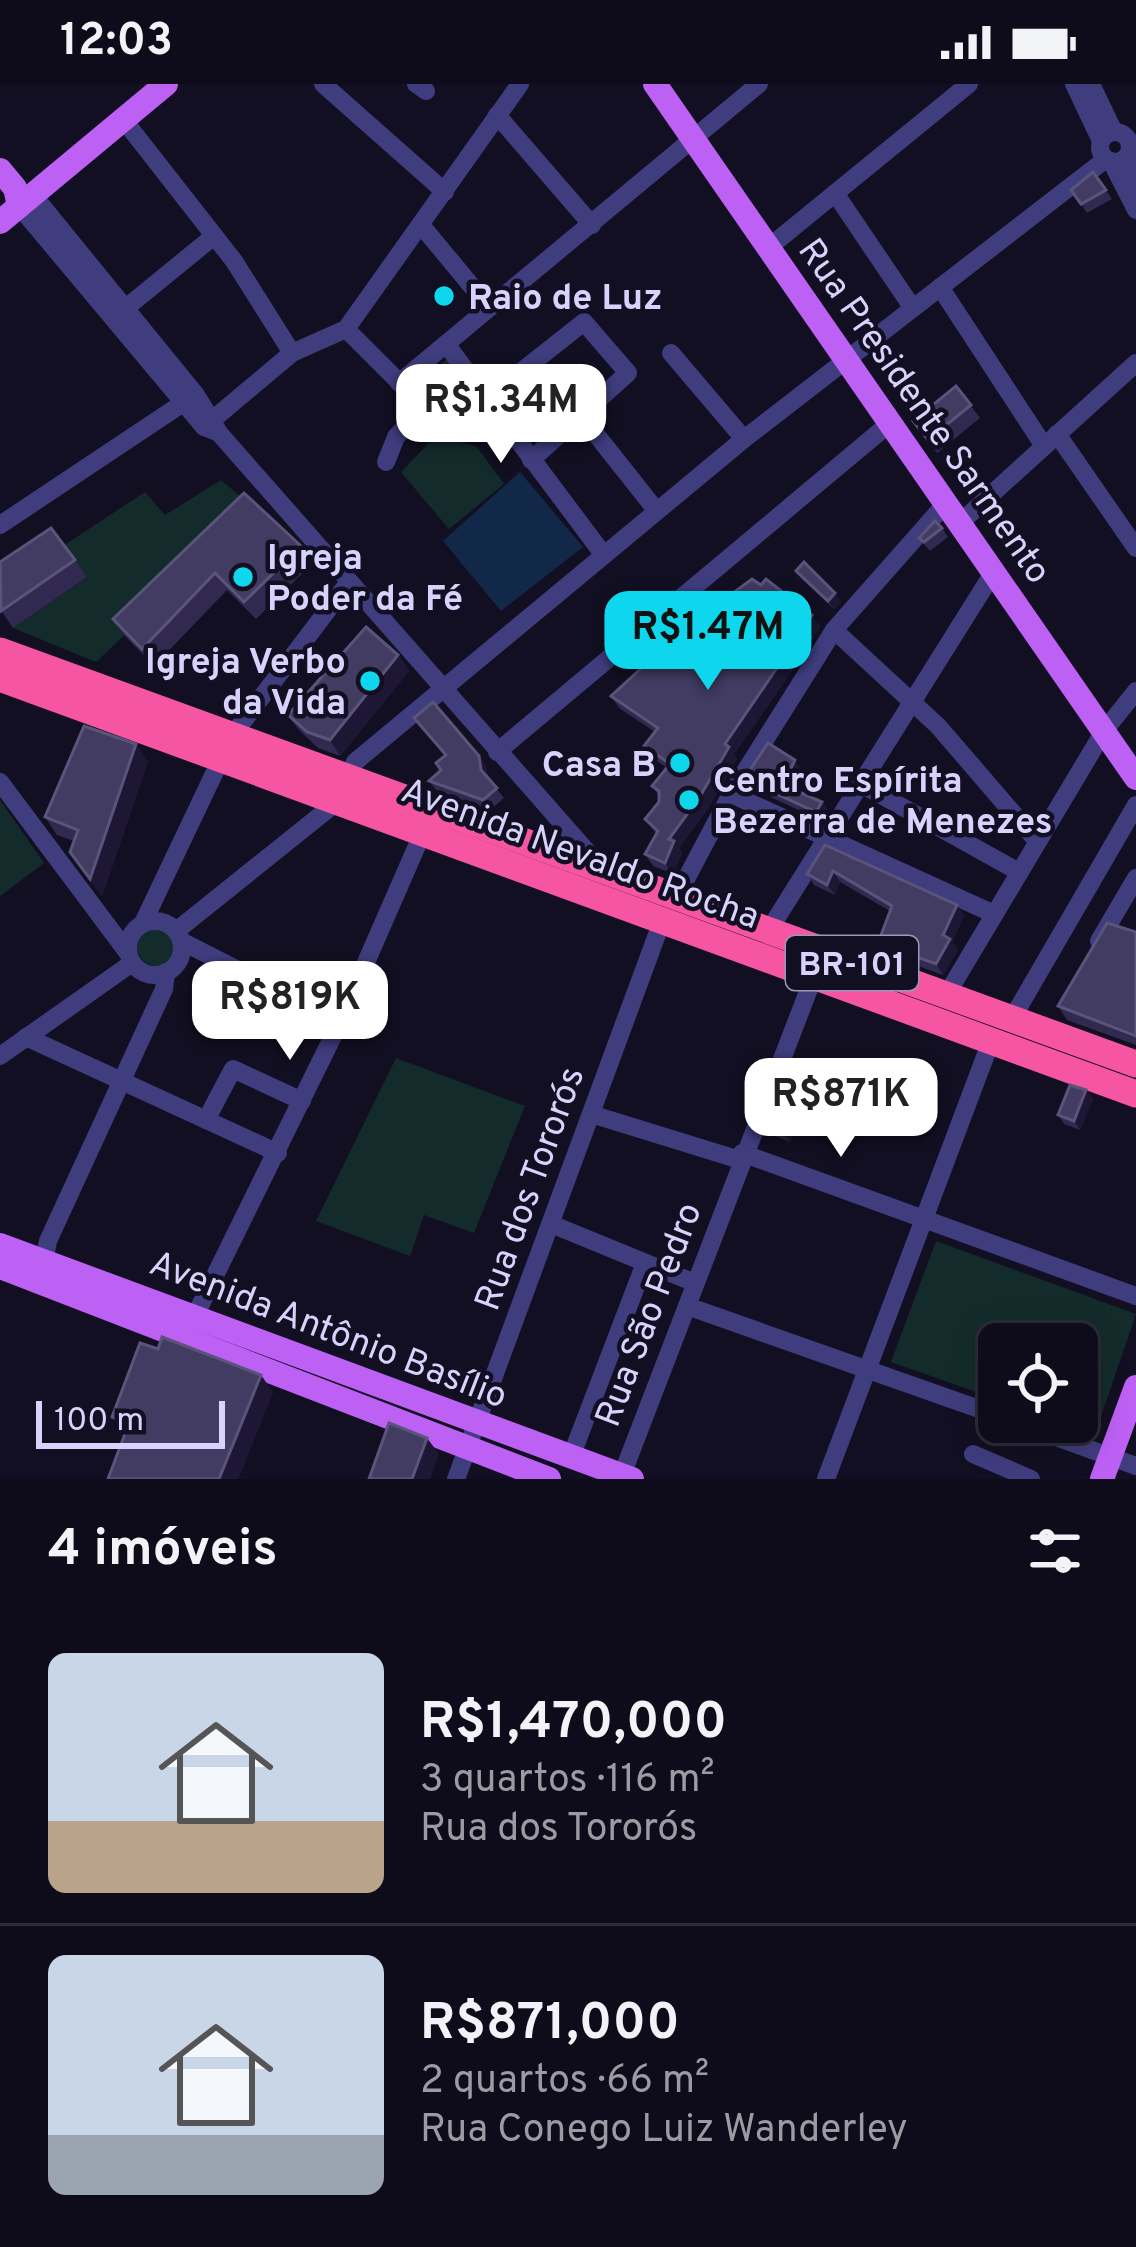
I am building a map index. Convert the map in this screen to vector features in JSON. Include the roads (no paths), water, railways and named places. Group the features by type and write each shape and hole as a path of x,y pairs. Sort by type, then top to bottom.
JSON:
{"highway":[{"name":"Avenida Nevaldo Rocha","path":"0,650 227,747"},
{"name":"Avenida Nevaldo Rocha","path":"0,678 606,872 669,909 814,976 1136,1094"},
{"name":"Avenida Nevaldo Rocha","path":"343,787 423,832 669,909 769,930 1013,1017 1052,1020 1136,1064"}],"main road":[{"path":"11,197 144,84"},
{"path":"11,197 166,84"},
{"name":"Rua Presidente Sarmento","path":"655,84 1136,778"},
{"name":"Avenida Antônio Basílio","path":"0,1245 42,1272 549,1479"},
{"name":"Avenida Antônio Basílio","path":"0,1267 42,1272 196,1314 627,1477"},
{"path":"1106,1468 1136,1387"}],"street":[{"path":"322,84 445,192"},
{"path":"212,427 292,353 346,329 520,84"},
{"path":"399,383 759,84"},
{"path":"768,248 969,84"},
{"path":"1074,84 1119,144 1136,210"},
{"path":"1091,84 1136,181"},
{"path":"497,115 592,225"},
{"path":"123,119 214,236 292,353"},
{"path":"0,782 130,958 144,973 166,972 178,962 179,936 343,787 355,762 656,510 1119,144"},
{"path":"835,193 912,308"},
{"path":"11,197 127,307 212,427 606,872"},
{"path":"11,197 183,403 212,427"},
{"path":"421,225 490,307"},
{"path":"127,307 214,236"},
{"path":"940,286 1050,440 1136,548"},
{"path":"346,329 423,408 452,429 493,407 584,322 628,373 531,460"},
{"path":"446,344 603,554"},
{"path":"671,353 744,440"},
{"name":"Rua dos Tororós","path":"456,1479 669,909 731,794 834,630 954,512 1050,440 1136,363"},
{"path":"0,525 183,403"},
{"path":"386,462 396,436 423,408"},
{"path":"587,423 656,510"},
{"path":"497,752 890,423"},
{"path":"769,930 995,570"},
{"path":"130,958 130,935 143,923 227,747 349,582"},
{"path":"834,630 911,700 1037,842"},
{"path":"947,994 1104,730 1136,691"},
{"path":"861,784 1019,872"},
{"path":"731,794 994,914"},
{"path":"1013,1017 1136,805"},
{"path":"196,1314 340,1022 423,832"},
{"path":"1091,953 1136,878"},
{"path":"143,923 161,921 179,936 340,1022"},
{"path":"0,1056 130,958"},
{"path":"42,1272 164,989 166,972"},
{"name":"Rua São Pedro","path":"627,1477 741,1157 814,976"},
{"path":"26,1037 278,1153"},
{"path":"826,1479 991,1041"},
{"path":"206,1120 230,1072 244,1071 302,1101"},
{"path":"591,1114 741,1157 1136,1296"},
{"path":"550,1224 695,1283"},
{"path":"571,1456 645,1263"},
{"path":"687,1306 978,1408"},
{"path":"1057,1443 1106,1468 1136,1466"},
{"path":"973,1454 1031,1479"}],"water":[{"path":"520,472 583,547 501,611 443,541"}],"place":[{"name":"Raio de Luz","path":"444,296"},
{"name":"Igreja Poder da Fé","path":"243,577"},
{"name":"Igreja Verbo da Vida","path":"370,681"},
{"name":"Casa B","path":"680,763"},
{"name":"Centro Espírita Bezerra de Menezes","path":"689,800"}]}
